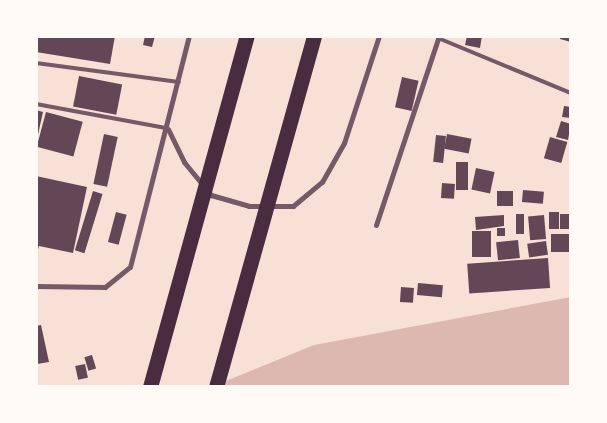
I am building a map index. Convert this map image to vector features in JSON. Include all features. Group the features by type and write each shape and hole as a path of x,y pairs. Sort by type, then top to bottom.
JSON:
{"highway":[{"path":"150,387 247,36"},
{"path":"216,387 314,36"}],"street":[{"path":"36,286 105,287 119,280 130,267 168,129 188,36"},
{"path":"168,129 184,162 211,195 249,206 294,206 322,182 344,143 379,36"},
{"path":"376,225 439,37"}],"lane":[{"path":"439,37 571,93"},
{"path":"36,62 179,82"},
{"path":"36,104 168,129"}],"shaded area":[{"path":"571,297 571,387 211,387 314,345"}],"building":[{"path":"36,36 115,36 110,64 36,52"},
{"path":"145,36 155,36 152,47 143,45"},
{"path":"467,36 482,36 480,48 465,45"},
{"path":"561,36 571,36 571,42 560,39"},
{"path":"79,76 122,84 116,115 73,106"},
{"path":"402,77 419,81 412,111 395,107"},
{"path":"564,106 571,107 571,118 562,117"},
{"path":"36,110 43,112 37,139 36,139"},
{"path":"46,112 83,122 73,157 37,147"},
{"path":"561,121 571,124 568,140 556,137"},
{"path":"104,134 118,137 107,187 93,184"},
{"path":"447,134 472,139 469,153 444,149"},
{"path":"436,135 446,136 443,163 433,162"},
{"path":"550,137 567,142 561,163 544,158"},
{"path":"456,162 468,162 468,190 456,190"},
{"path":"476,168 495,172 490,193 471,190"},
{"path":"36,176 87,187 73,253 39,246 36,256"},
{"path":"442,183 455,184 454,199 441,198"},
{"path":"523,190 544,192 543,204 522,202"},
{"path":"93,191 103,194 84,253 75,250"},
{"path":"497,191 513,191 513,206 497,206"},
{"path":"116,212 127,215 119,245 108,242"},
{"path":"549,212 559,212 559,229 549,229"},
{"path":"516,214 524,214 524,234 516,234"},
{"path":"560,214 571,214 571,229 560,229"},
{"path":"504,215 504,226 476,230 475,217"},
{"path":"544,215 546,239 530,240 528,216"},
{"path":"497,228 505,228 505,236 497,236"},
{"path":"472,231 491,231 491,257 472,257"},
{"path":"551,234 571,234 571,252 551,252"},
{"path":"518,240 520,258 498,260 496,242"},
{"path":"546,241 548,255 529,258 527,244"},
{"path":"548,258 550,288 469,294 467,264"},
{"path":"418,283 443,285 442,297 417,295"},
{"path":"401,287 414,288 413,303 400,302"},
{"path":"41,325 49,362 37,364 36,326"},
{"path":"92,355 96,368 88,371 84,357"},
{"path":"85,364 88,378 78,380 75,366"}]}
